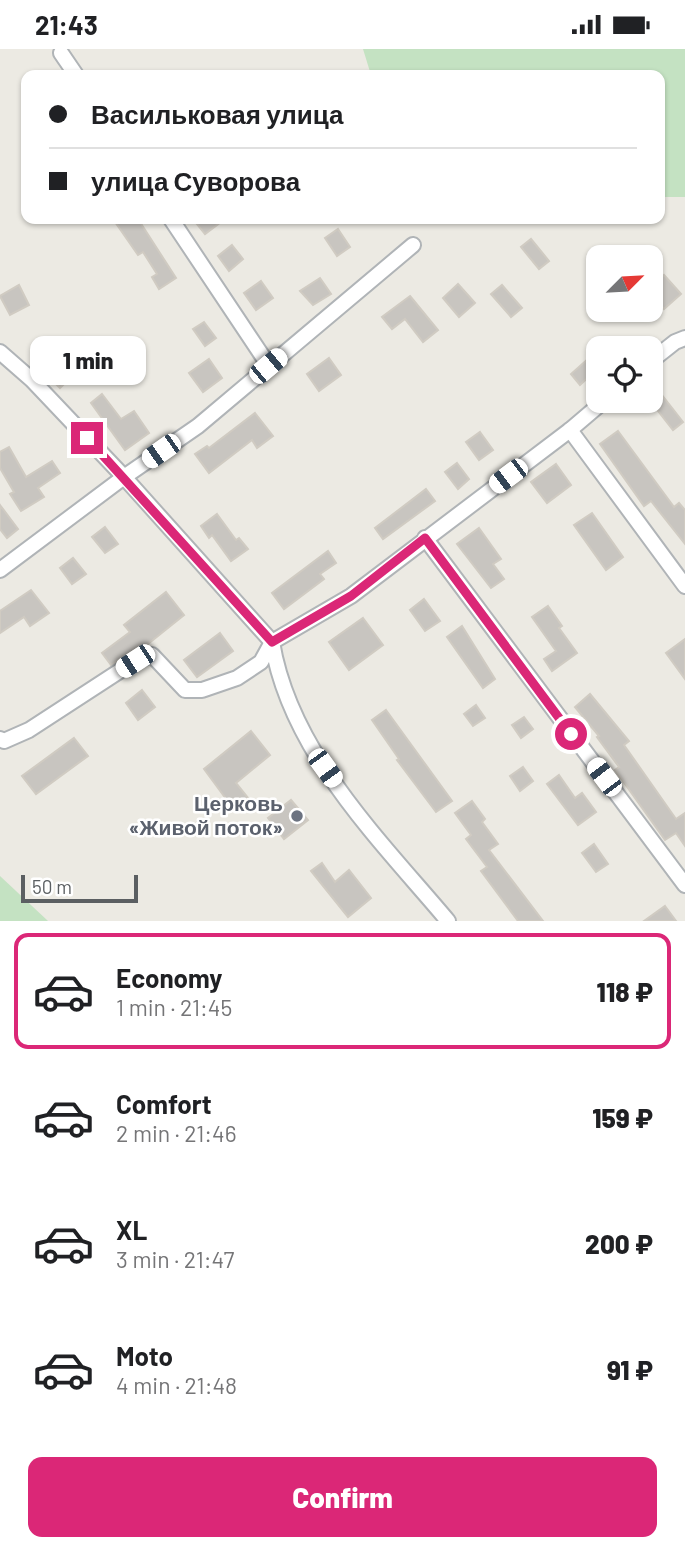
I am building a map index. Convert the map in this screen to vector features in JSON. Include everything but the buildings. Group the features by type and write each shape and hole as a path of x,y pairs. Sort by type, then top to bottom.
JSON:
{"street":[{"path":"61,53 73,70"},
{"path":"173,224 268,366"},
{"path":"0,570 124,477 198,426 413,245"},
{"path":"663,352 685,338"},
{"path":"0,352 32,380 124,477 272,642 277,670 312,750 364,822 449,921"},
{"path":"0,739 4,741 29,730 135,661 152,655 185,690 202,690 237,678 261,662 272,642 351,596 590,413"},
{"path":"570,430 685,586"},
{"path":"425,538 685,885"}],"green space":[{"path":"363,49 685,49 685,197 665,197 665,70 369,70"},
{"path":"0,876 48,921 0,921"}],"place":[{"name":"Церковь «Живой поток»","path":"297,816"}],"route":[{"path":"87,438 272,642 351,596 425,538 571,734"}]}
